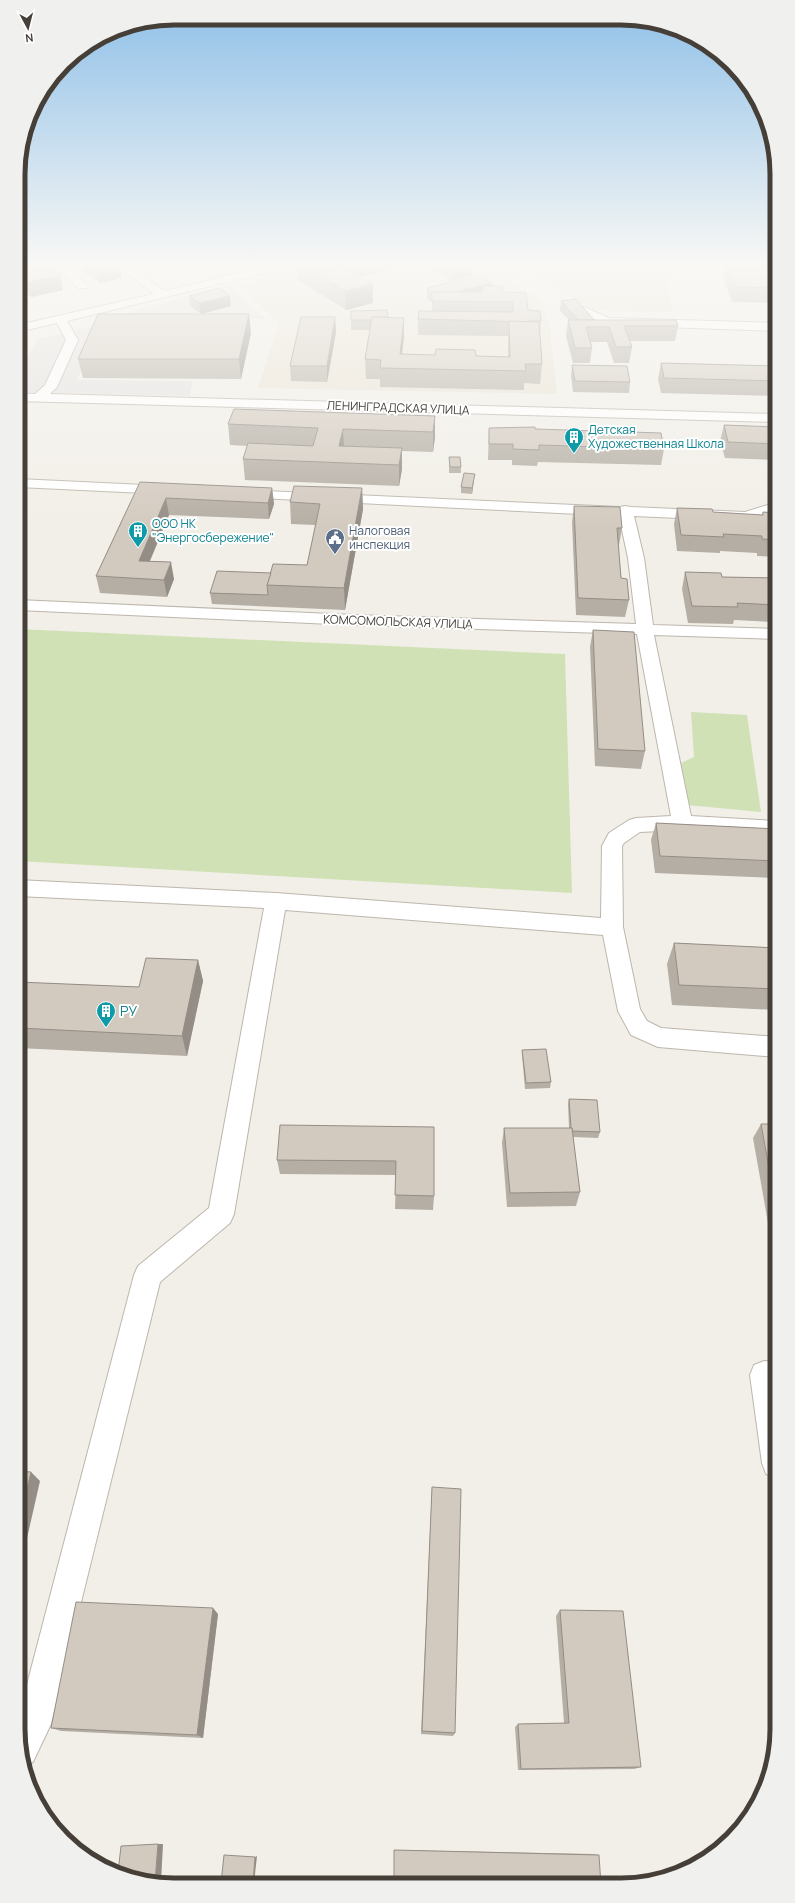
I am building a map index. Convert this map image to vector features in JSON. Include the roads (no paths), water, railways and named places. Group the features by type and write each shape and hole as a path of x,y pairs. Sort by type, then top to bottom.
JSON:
{"street":[{"path":"38,398 51,387 67,352"},
{"name":"ЛЕНИНГРАДСКАЯ УЛИЦА","path":"25,397 770,418"},
{"path":"25,483 183,491"},
{"path":"230,493 625,510 770,519"},
{"path":"746,517 770,508"},
{"path":"625,510 636,558 645,631 682,823"},
{"name":"КОМСОМОЛЬСКАЯ УЛИЦА","path":"25,605 354,620 645,631 770,634"},
{"path":"770,828 682,823 636,825 616,838 612,846 612,927 628,1011 639,1028 658,1037 770,1045"},
{"path":"25,888 276,901 612,927"},
{"path":"25,1741 34,1724 148,1275 221,1214 276,901"},
{"path":"770,1375 764,1375 770,1415"}],"place":[{"name":"Детская Художественная Школа","path":"574,454"},
{"name":"ООО НК \"Энергосбережение\"","path":"138,548"},
{"name":"Налоговая инспекция","path":"335,555"},
{"name":"РУ","path":"106,1028"}]}
